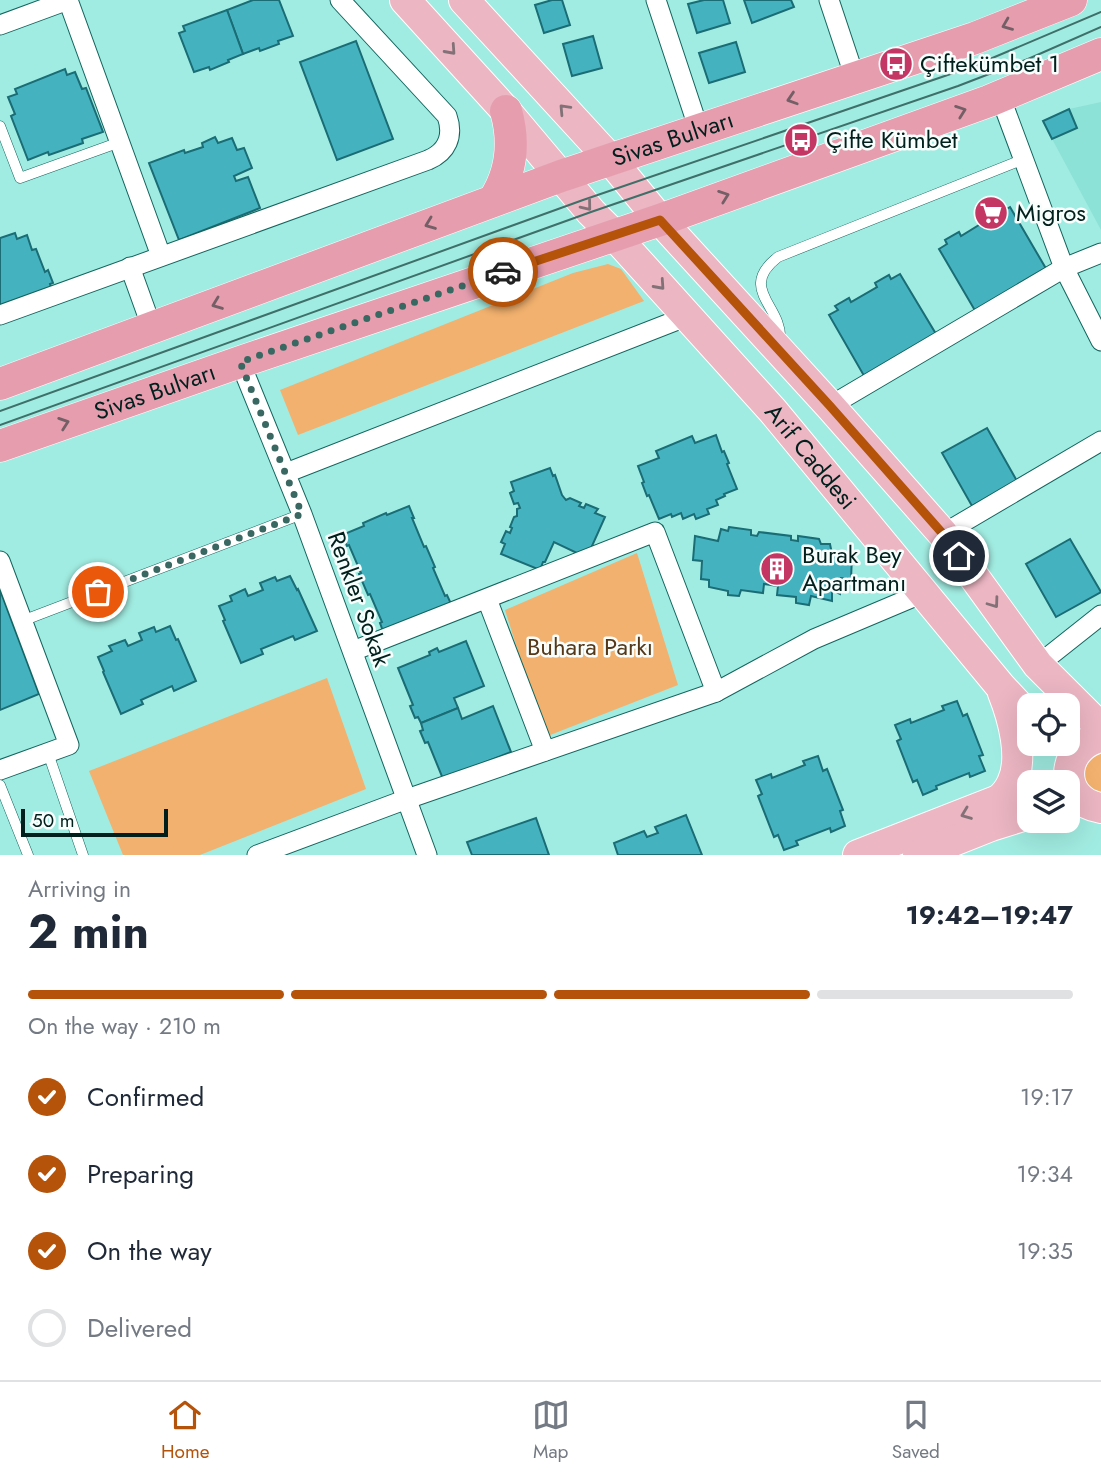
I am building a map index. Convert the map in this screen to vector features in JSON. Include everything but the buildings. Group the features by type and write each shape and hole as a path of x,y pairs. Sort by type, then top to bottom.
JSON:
{"highway":[{"name":"Sivas Bulvarı","path":"0,384 494,200 975,38 1071,0"},
{"name":"Sivas Bulvarı","path":"0,446 660,220 1000,96 1101,54"},
{"path":"494,200 506,177 512,151 506,111"}],"main road":[{"name":"Arif Caddesi","path":"405,0 506,111 591,212 614,234 773,411 1017,705"},
{"name":"Arif Caddesi","path":"474,5 660,220 943,534 1038,665 1101,728"},
{"path":"998,801 1012,784 1017,766 1013,725 1000,687"},
{"path":"1089,805 1059,765 1082,745 1101,737"},
{"path":"858,855 1017,793"},
{"path":"918,855 1017,818"}],"street":[{"path":"0,25 68,0 161,256"},
{"path":"0,315 428,160 440,153 450,132 447,116 340,0"},
{"path":"656,0 699,130"},
{"path":"829,0 855,78"},
{"path":"1000,96 1064,268 1101,341"},
{"path":"830,406 1064,268 1101,253"},
{"path":"130,267 152,328"},
{"path":"286,473 688,316"},
{"name":"Renkler Sokak","path":"240,362 302,514 427,855"},
{"path":"943,534 1101,440"},
{"path":"353,651 655,532 716,692"},
{"path":"0,561 69,745 0,770"},
{"path":"257,855 407,799 716,692 814,639 923,593"},
{"path":"487,598 545,751"},
{"path":"1038,665 1101,615"}],"lane":[{"path":"0,126 20,178 120,142"},
{"path":"776,346 780,337 779,326 761,294 760,286 764,271 770,263 778,257 1024,159"},
{"path":"22,621 302,514"},
{"path":"48,753 83,855"},
{"path":"0,785 28,855"}],"shaded area":[{"path":"1101,102 1101,230 1043,121 1069,109"}],"green space":[{"path":"608,264 621,269 644,301 298,435 280,390 573,273"},
{"name":"Buhara Parkı","path":"637,553 678,685 545,737 505,610"},
{"path":"327,678 366,789 200,855 123,855 89,771"},
{"path":"1101,751 1101,798 1092,796 1080,774 1084,761"}],"tram line":[{"path":"0,411 583,200 971,67 1101,12"},
{"path":"0,425 591,212 958,86 1101,27"}],"way so far":[{"path":"98,592 302,514 240,362 503,272"}],"place":[{"name":"Çiftekümbet 1","path":"896,64"},
{"name":"Çifte Kümbet","path":"801,140"},
{"name":"Migros","path":"991,213"},
{"name":"Burak Bey Apartmanı","path":"777,569"}],"route":[{"path":"503,272 660,220 830,406 943,534 959,556"}]}
